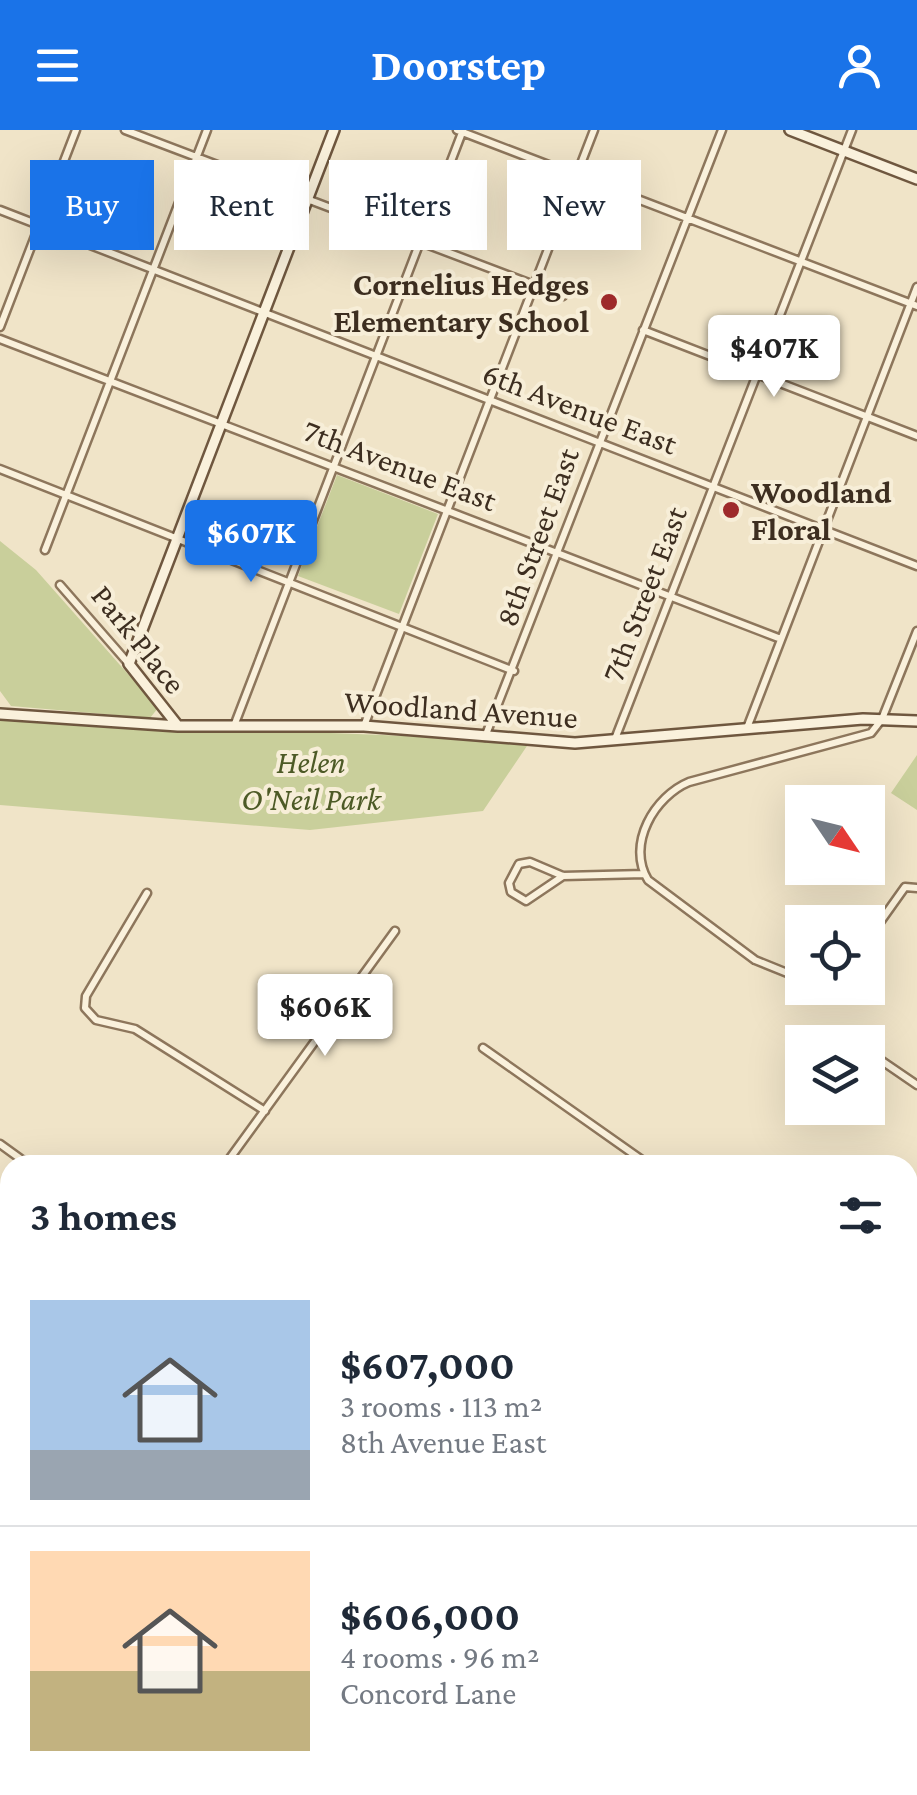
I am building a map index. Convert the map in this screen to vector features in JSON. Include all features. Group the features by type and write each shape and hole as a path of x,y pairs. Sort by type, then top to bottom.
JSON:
{"street":[{"path":"64,160 76,130"},
{"path":"125,130 201,160"},
{"path":"45,550 207,130"},
{"path":"309,195 334,130"},
{"path":"583,160 594,130"},
{"name":"8th Street East","path":"486,737 722,130"},
{"path":"790,130 917,178"},
{"name":"7th Street East","path":"614,741 852,130"},
{"path":"450,160 461,131 536,160"},
{"path":"641,200 914,304"},
{"name":"6th Avenue East","path":"0,210 30,222"},
{"path":"0,327 30,249"},
{"name":"6th Avenue East","path":"104,250 917,566"},
{"path":"129,664 288,250"},
{"path":"234,726 417,250"},
{"path":"436,250 563,296"},
{"path":"364,726 548,250"},
{"path":"747,728 917,288"},
{"path":"643,330 917,436"},
{"name":"7th Avenue East","path":"0,339 781,639"},
{"path":"0,469 514,671"},
{"name":"Park Place","path":"60,584 178,726"},
{"path":"644,874 649,818 670,791 712,775 872,733 882,719 917,631"},
{"name":"Woodland Avenue","path":"0,714 178,726 364,726 486,737 614,741 882,719 917,722"},
{"path":"563,876 526,902 511,892 509,883 519,864 530,862 563,876 644,874 746,954 785,974"},
{"path":"885,919 913,886"},
{"path":"147,894 86,996 84,1008 96,1020 135,1029 265,1110"},
{"path":"233,1155 394,931"},
{"path":"483,1048 635,1155"},
{"path":"885,1063 917,1085"}],"green space":[{"path":"337,475 438,514 399,614 298,576"},
{"path":"0,541 36,570 158,708 150,718 11,706 0,691"},
{"name":"Helen O'Neil Park","path":"0,720 529,743 483,811 310,830 0,805"},
{"path":"917,755 917,810 891,793"}],"place":[{"name":"Cornelius Hedges Elementary School","path":"609,302"},
{"name":"Woodland Floral","path":"731,510"}]}
